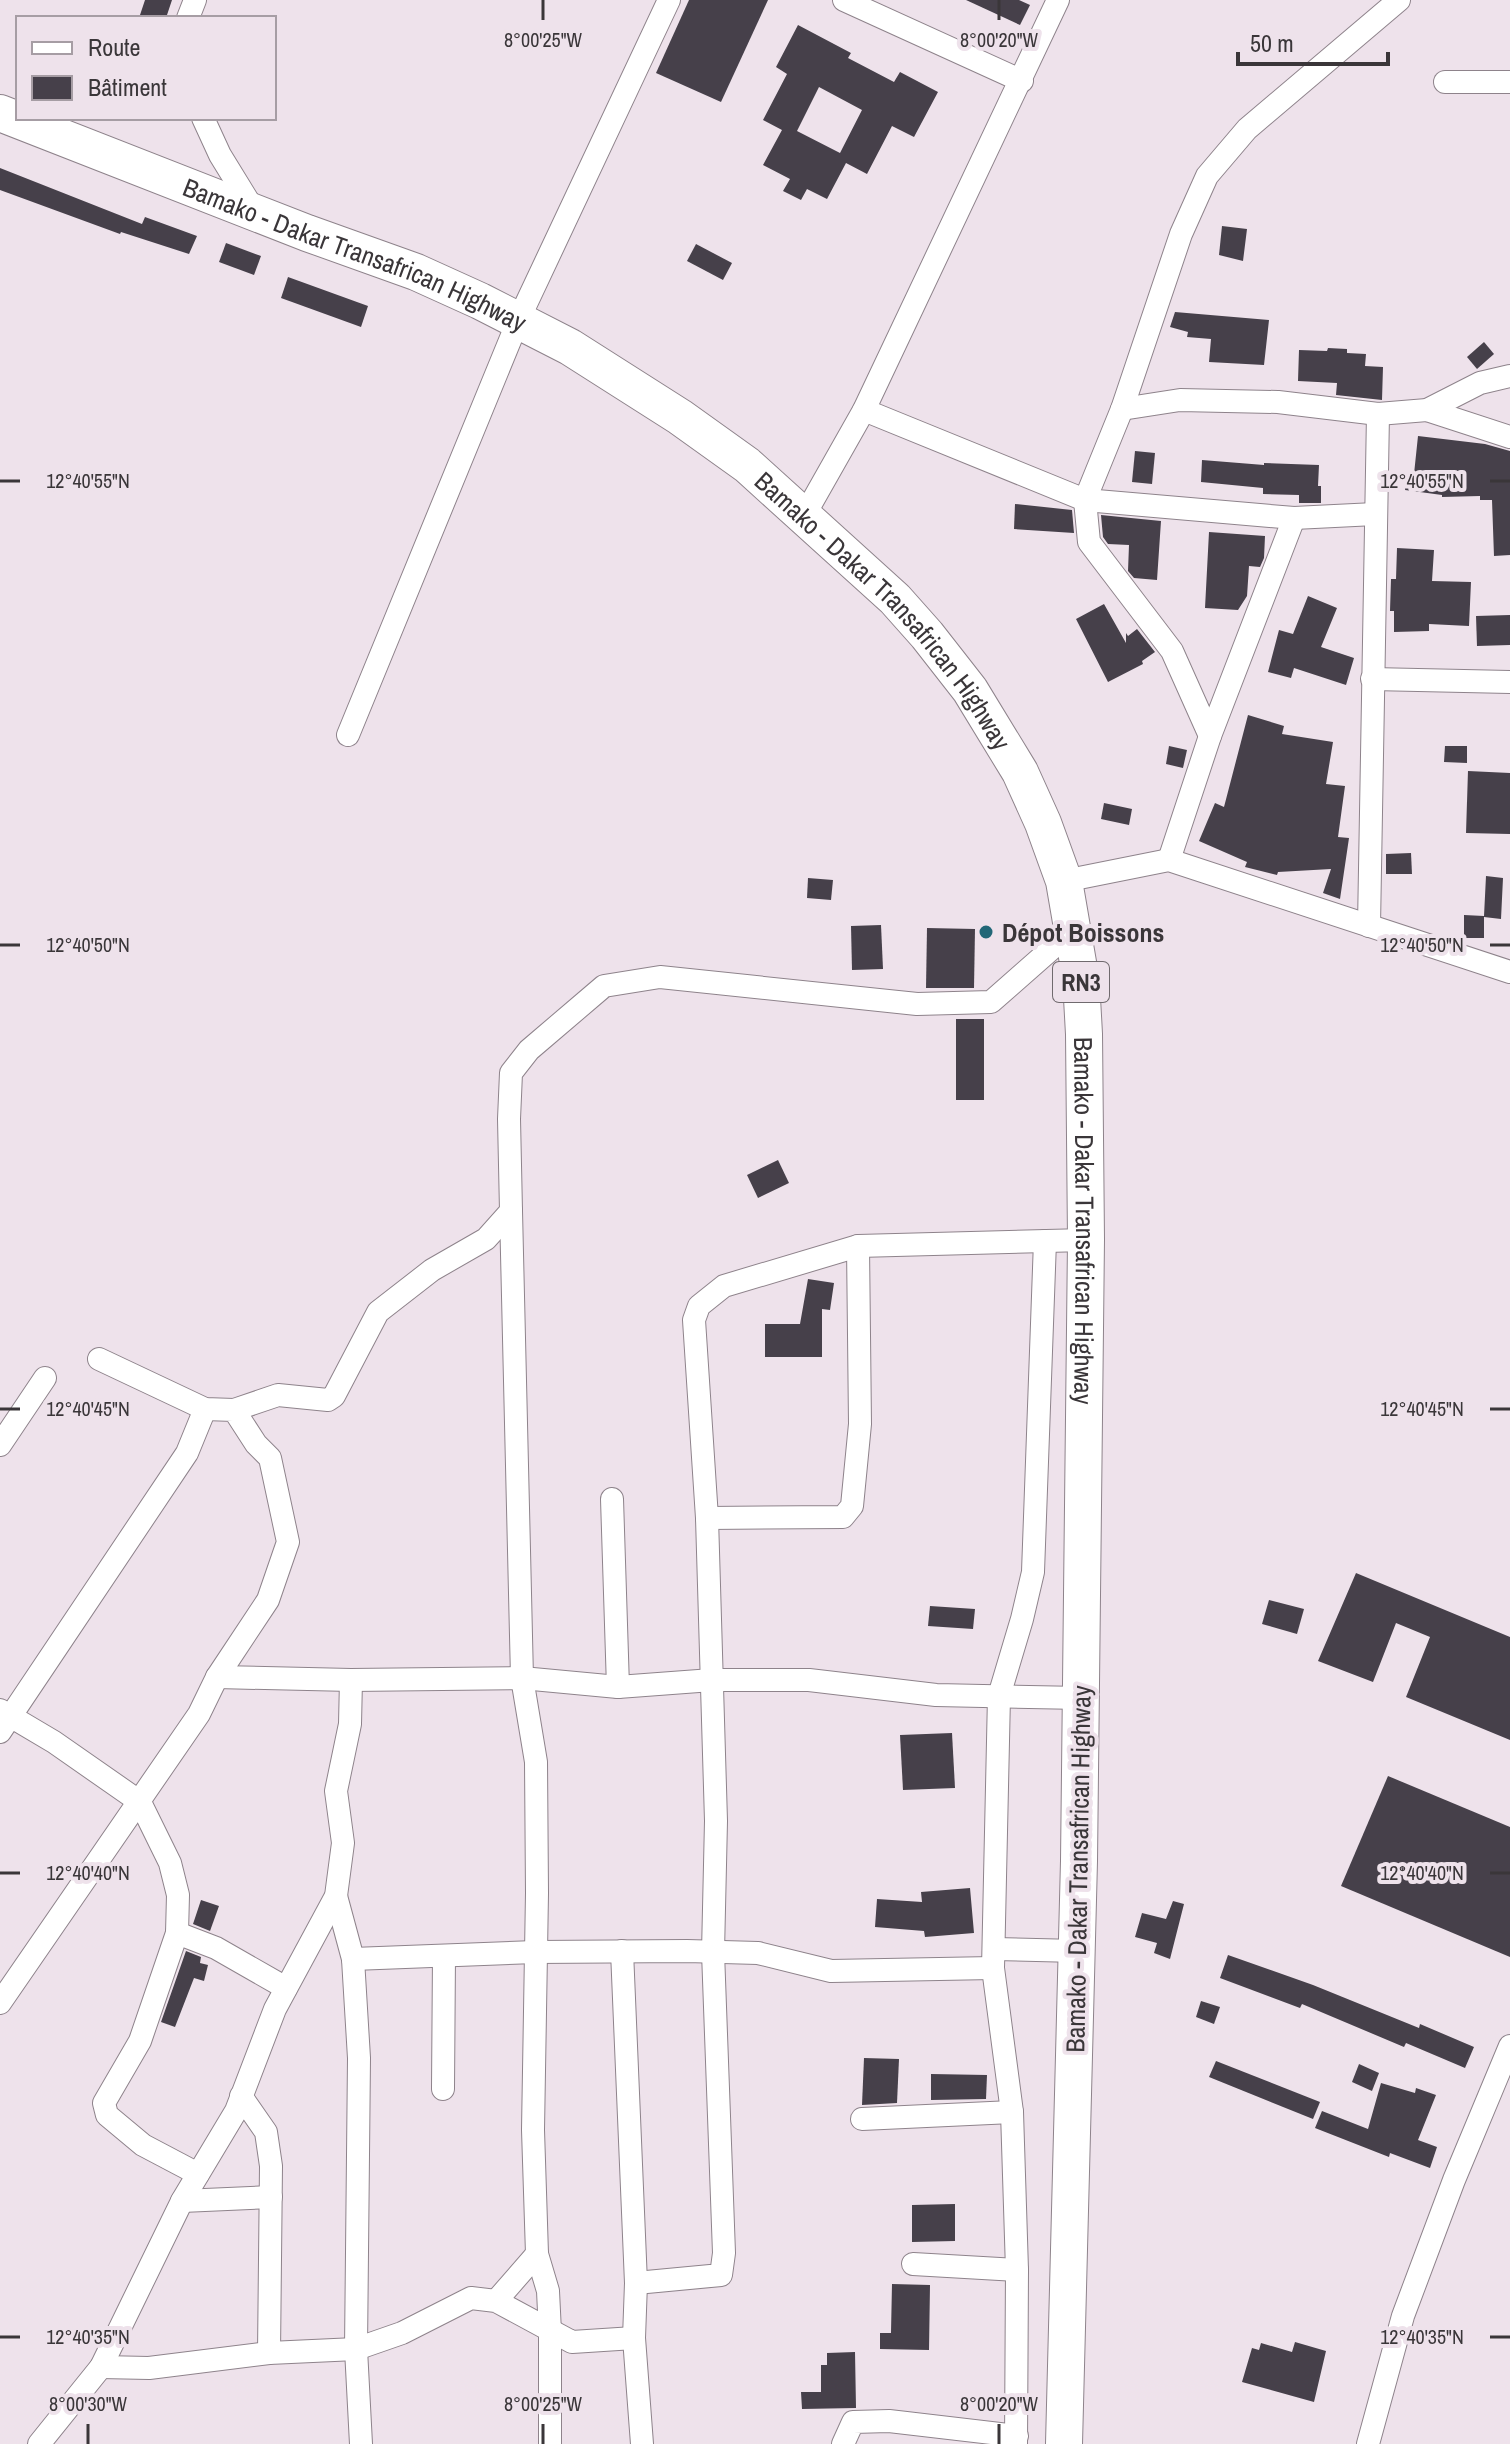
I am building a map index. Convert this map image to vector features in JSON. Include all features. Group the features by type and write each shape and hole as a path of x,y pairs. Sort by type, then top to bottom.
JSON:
{"highway":[{"name":"Bamako - Dakar Transafrican Highway","path":"24,120 256,213 416,272 570,347 680,417 747,465 895,599 970,690 1020,772 1043,823 1064,881 1074,929 1084,1034 1086,1240 1081,1698 1064,2444"}],"street":[{"path":"348,735 518,321 669,0"},
{"path":"844,0 1022,81"},
{"path":"804,516 864,410 1058,0"},
{"path":"1210,736 1172,651 1089,542 1085,500 1122,409 1181,234 1207,176 1247,129 1399,0"},
{"path":"1445,82 1510,82"},
{"path":"204,120 220,155 256,213"},
{"path":"1122,409 1180,400 1278,402 1378,414 1427,410 1480,383 1510,376"},
{"path":"864,410 1085,500 1294,518 1375,514"},
{"path":"1427,410 1510,437"},
{"path":"1369,926 1378,414"},
{"path":"1169,860 1210,736 1294,518"},
{"path":"1372,679 1510,682"},
{"path":"1064,881 1169,860 1510,972"},
{"path":"550,2444 548,2291 537,2254 533,2130 536,1762 522,1678 509,1119 511,1073 529,1050 604,986 660,977 917,1004 991,1002 1074,929"},
{"path":"99,1359 205,1409 234,1410 278,1395 328,1400 334,1396 378,1312 432,1270 486,1239 511,1211"},
{"path":"636,2283 721,2275 724,2253 713,1952 716,1821 707,1518 694,1320 699,1306 724,1286 858,1246 1086,1240"},
{"path":"843,2444 853,2422 889,2421 1016,2440 1017,2270 1012,2112 993,1959 999,1696 1033,1572 1045,1241"},
{"path":"707,1518 843,1517 852,1506 860,1424 858,1246"},
{"path":"0,1445 45,1378"},
{"path":"198,2174 143,2145 104,2110 104,2103 140,2041 177,1933 178,1895 170,1863 140,1802 4,1719 187,1453 205,1409"},
{"path":"0,2003 199,1714 217,1677 268,1600 288,1542 270,1458 256,1444 234,1410"},
{"path":"612,1499 618,1687"},
{"path":"217,1677 351,1680 522,1678 618,1687 712,1680 809,1680 936,1695 1081,1698"},
{"path":"39,2444 101,2367 182,2201 236,2111 258,2050 286,1988 336,1896 343,1843 336,1791 350,1724 351,1680"},
{"path":"336,1896 353,1959 359,2058 356,2349 361,2444"},
{"path":"177,1933 216,1948 286,1988"},
{"path":"622,1951 636,2283 634,2338 642,2444"},
{"path":"353,1959 535,1952 758,1953 831,1971 1077,1951"},
{"path":"443,2089 444,1956"},
{"path":"1368,2444 1403,2316 1454,2180 1510,2046"},
{"path":"241,2096 266,2132 271,2166 269,2353"},
{"path":"862,2119 1012,2112"},
{"path":"182,2201 271,2197"},
{"path":"496,2301 537,2254"},
{"path":"913,2264 1017,2270"},
{"path":"101,2367 149,2368 269,2353 356,2349 402,2333 471,2298 496,2301 572,2342 634,2338"}],"building":[{"path":"145,0 172,0 167,16 140,16"},
{"path":"689,0 768,0 721,102 656,73"},
{"path":"966,0 1019,0 1030,5 1020,25"},
{"path":"798,25 851,53 848,58 894,82 900,72 938,92 914,137 892,126 867,174 846,163 827,199 807,189 801,200 783,191 790,179 763,165 782,130 763,120 787,74 776,67","holes":["819,87 862,110 840,153 797,131"]},
{"path":"0,168 142,224 145,217 197,236 189,254 120,234 0,190"},
{"path":"1222,226 1247,229 1243,261 1219,255"},
{"path":"226,243 261,256 254,275 219,262"},
{"path":"696,244 732,263 723,280 687,261"},
{"path":"288,277 368,306 361,327 281,298"},
{"path":"1175,312 1269,320 1264,365 1209,362 1211,339 1187,337 1188,332 1170,327"},
{"path":"1484,342 1494,354 1477,369 1467,357"},
{"path":"1328,348 1366,354 1365,366 1383,367 1382,400 1336,395 1337,383 1298,381 1299,350 1327,351"},
{"path":"1418,436 1485,444 1510,451 1510,555 1494,556 1492,500 1480,500 1480,496 1442,497 1405,490 1408,473 1414,474"},
{"path":"1135,451 1155,453 1152,484 1132,482"},
{"path":"1202,460 1319,465 1321,503 1299,503 1299,495 1263,494 1263,488 1201,482"},
{"path":"1015,504 1072,510 1074,533 1014,529"},
{"path":"1101,515 1161,521 1157,580 1134,578 1128,571 1129,545 1108,544 1103,537"},
{"path":"1209,532 1265,536 1264,558 1260,567 1249,566 1247,596 1238,610 1205,608"},
{"path":"1397,548 1434,550 1432,581 1471,582 1469,626 1429,624 1429,631 1394,632 1394,611 1390,611 1391,579 1396,579"},
{"path":"1308,596 1337,608 1321,647 1354,658 1346,685 1294,668 1291,678 1268,672 1279,630 1293,634"},
{"path":"1104,604 1126,643 1126,633 1128,636 1137,629 1155,652 1142,661 1143,664 1108,682 1076,619"},
{"path":"1510,615 1510,645 1477,646 1476,616"},
{"path":"1248,715 1284,726 1282,734 1333,742 1326,784 1345,786 1338,837 1349,838 1340,899 1323,893 1331,869 1278,872 1277,875 1245,867 1247,862 1199,841 1215,803 1224,807"},
{"path":"1169,746 1187,750 1183,768 1166,764"},
{"path":"1445,746 1467,746 1467,763 1444,762"},
{"path":"1468,771 1510,773 1510,834 1466,833"},
{"path":"1104,803 1132,809 1129,825 1101,819"},
{"path":"1411,853 1412,874 1386,874 1386,854"},
{"path":"1486,876 1503,878 1501,919 1484,917 1484,938 1464,938 1464,915 1484,916"},
{"path":"808,878 833,880 831,900 807,898"},
{"path":"881,925 883,969 852,970 851,926"},
{"path":"927,928 975,929 974,988 926,988"},
{"path":"956,1019 984,1019 984,1100 956,1100"},
{"path":"778,1160 789,1183 758,1198 747,1175"},
{"path":"808,1279 834,1283 830,1310 822,1309 822,1357 765,1357 765,1324 800,1324"},
{"path":"1356,1573 1510,1637 1510,1740 1406,1697 1430,1637 1396,1623 1373,1682 1318,1661"},
{"path":"1269,1600 1304,1609 1297,1634 1262,1624"},
{"path":"930,1606 975,1609 973,1629 928,1626"},
{"path":"952,1733 955,1788 903,1790 900,1735"},
{"path":"1388,1776 1510,1827 1510,1957 1341,1886"},
{"path":"970,1888 974,1933 925,1937 924,1931 875,1927 877,1899 922,1902 921,1892"},
{"path":"201,1900 219,1906 210,1931 193,1924"},
{"path":"1173,1901 1184,1904 1170,1959 1154,1953 1157,1943 1135,1937 1142,1913 1166,1919"},
{"path":"186,1951 201,1957 200,1963 208,1965 204,1981 194,1978 175,2027 161,2022"},
{"path":"1228,1955 1419,2028 1420,2024 1474,2047 1465,2068 1406,2043 1404,2047 1302,2004 1300,2008 1220,1978"},
{"path":"1201,2001 1220,2007 1214,2024 1196,2017"},
{"path":"864,2058 899,2059 897,2103 862,2105"},
{"path":"1216,2061 1320,2102 1313,2119 1209,2077"},
{"path":"1359,2064 1379,2073 1372,2091 1352,2082"},
{"path":"931,2074 987,2075 986,2099 931,2100"},
{"path":"1381,2083 1415,2093 1416,2088 1436,2095 1418,2140 1437,2147 1430,2168 1390,2153 1389,2157 1315,2128 1322,2111 1368,2129"},
{"path":"955,2204 955,2241 912,2242 912,2205"},
{"path":"892,2284 930,2285 929,2350 880,2349 880,2333 891,2333"},
{"path":"1295,2342 1326,2351 1314,2402 1242,2382 1252,2348 1259,2350 1261,2343 1292,2352"},
{"path":"855,2352 856,2408 802,2409 801,2392 821,2392 821,2365 827,2365 827,2353"}],"place":[{"name":"Dépot Boissons","path":"986,932"}]}
